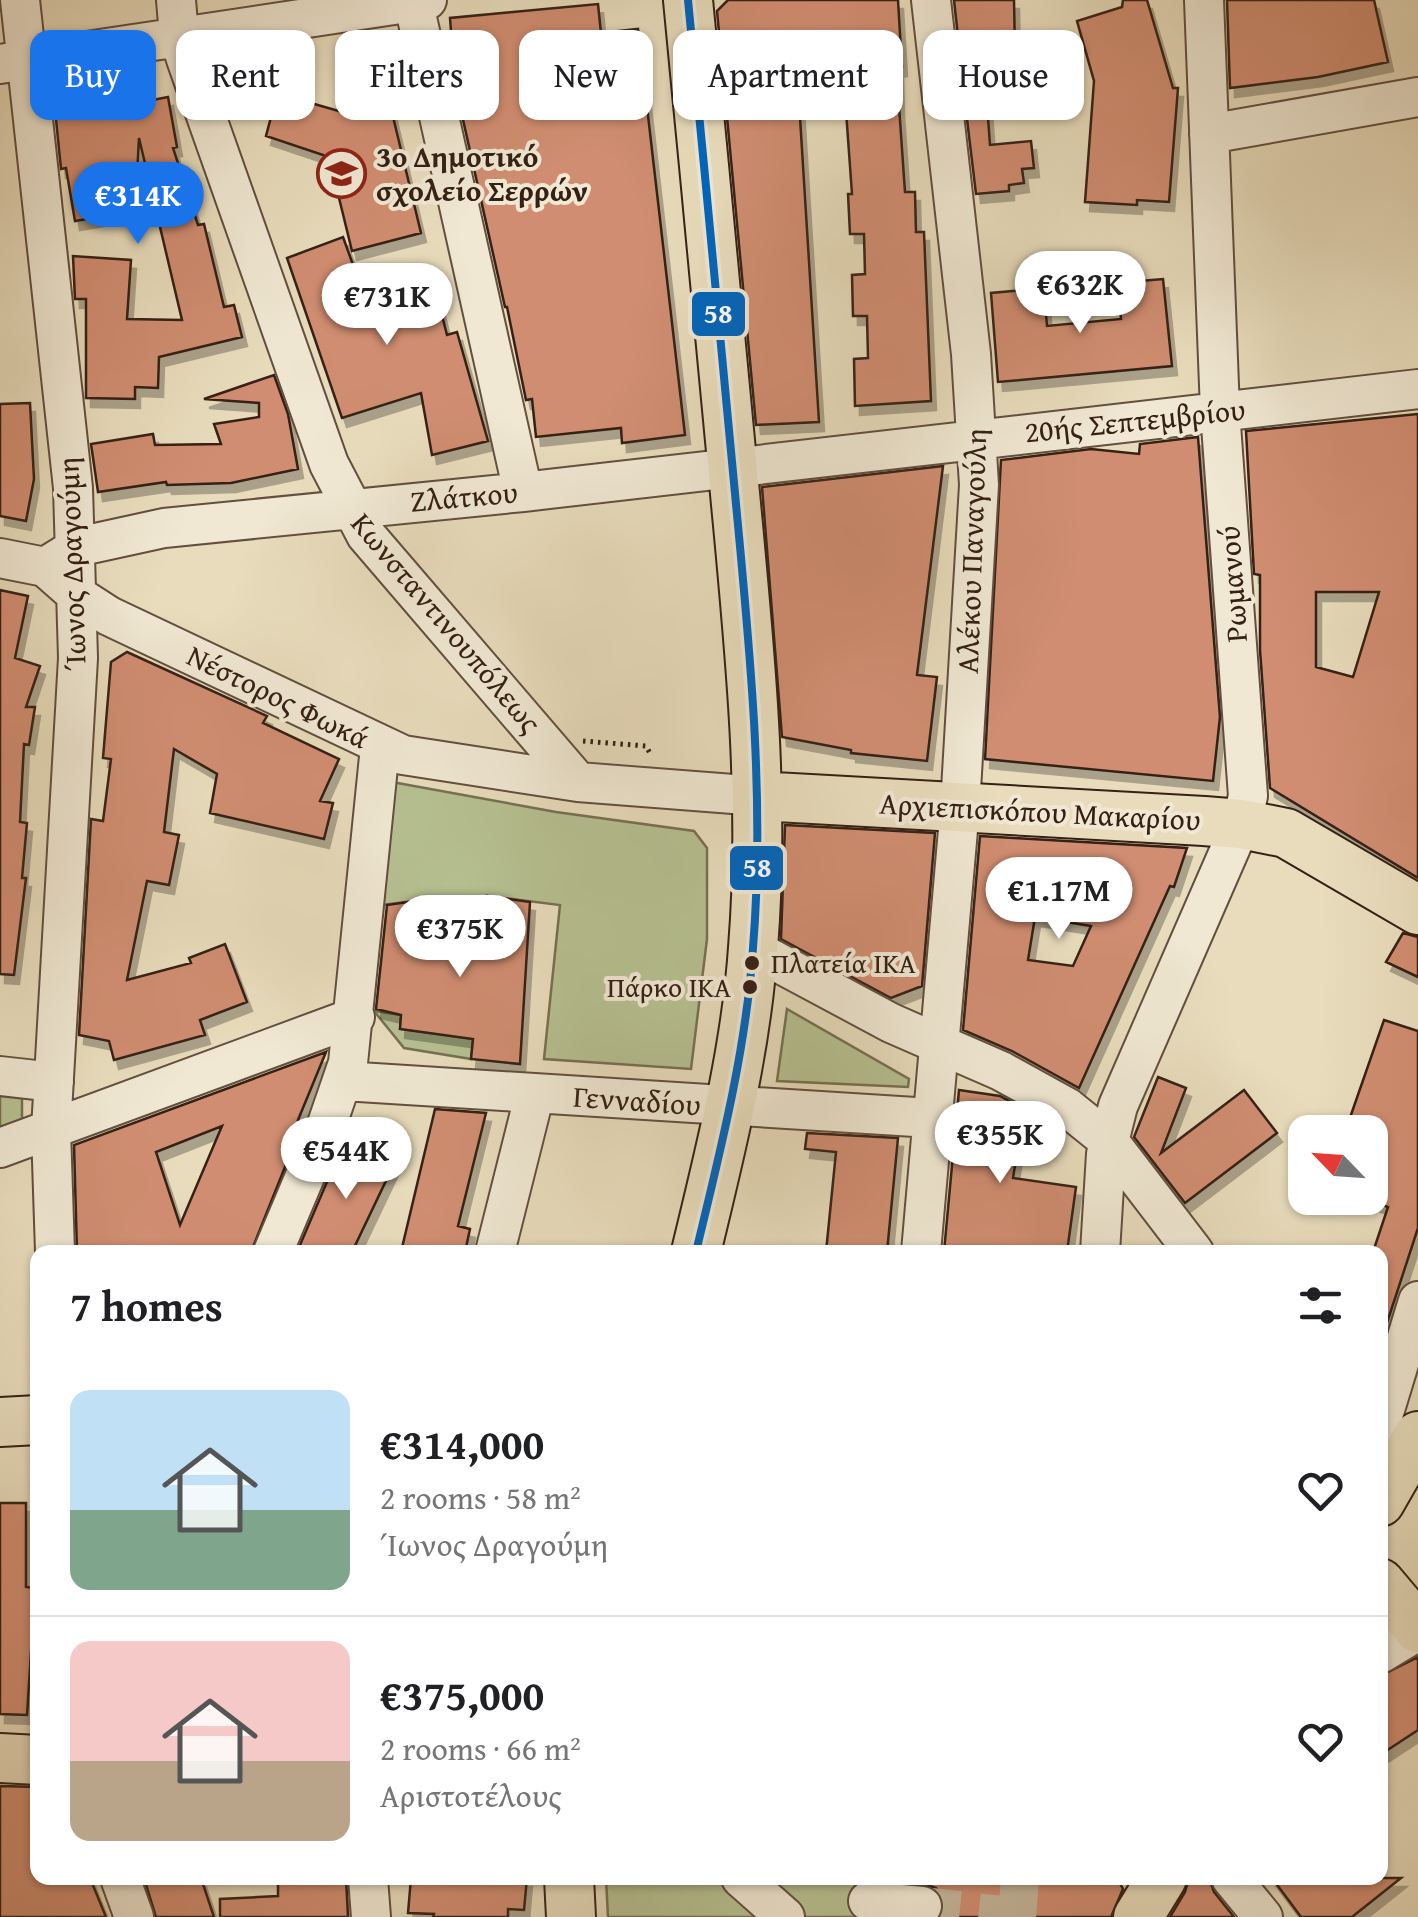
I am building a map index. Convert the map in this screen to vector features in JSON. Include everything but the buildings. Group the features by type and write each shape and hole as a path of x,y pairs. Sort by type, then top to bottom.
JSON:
{"main road":[{"path":"688,0 733,466 759,796 753,949 730,1107 698,1245"},
{"name":"Αρχιεπισκόπου Μακαρίου","path":"759,796 1241,824 1286,833 1418,910"},
{"path":"0,1422 30,1420"},
{"path":"1388,1488 1418,1436"},
{"path":"1388,1593 1418,1630"},
{"path":"0,1758 30,1760"},
{"path":"569,1885 570,1917"},
{"path":"1138,1917 1158,1885"}],"street":[{"name":"Ίωνος Δραγούμη","path":"20,0 14,62 77,547 78,658 51,1130 55,1245"},
{"name":"Αλέκου Παναγούλη","path":"922,1245 960,807 979,517 978,439 932,0"},
{"name":"Ρωμανού","path":"1101,1245 1109,1141 1123,1092 1241,824 1248,784 1220,411 1204,0"},
{"path":"14,62 177,18 418,1 523,492"},
{"name":"Κωνσταντινουπόλεως","path":"177,18 329,464 349,509 387,563 578,782"},
{"path":"1209,134 1418,96"},
{"name":"20ής Σεπτεμβρίου","path":"733,466 1418,388"},
{"name":"Ζλάτκου","path":"45,567 77,547 164,528 523,492 733,466"},
{"name":"Νέστορος Φωκά","path":"0,558 45,567 109,616 380,746 425,760 578,782"},
{"path":"276,1245 344,1081 354,1018 380,746"},
{"path":"578,782 759,796"},
{"path":"753,949 891,1023 1000,1071 1068,1108 1109,1141 1189,1245"},
{"path":"0,1148 354,1018"},
{"path":"0,1076 54,1082"},
{"name":"Γενναδίου","path":"344,1081 931,1118"},
{"path":"497,1245 535,1094"},
{"path":"1388,1400 1418,1301"},
{"path":"1388,1437 1418,1426"},
{"path":"1388,1649 1418,1630"},
{"path":"123,1885 134,1917"},
{"path":"369,1885 371,1917"},
{"path":"749,1885 785,1917"},
{"path":"1237,1885 1263,1917"},
{"path":"868,1898 922,1906"}],"path":[{"path":"572,740 646,746 669,789"}],"green space":[{"name":"Πλατεία ΙΚΑ","path":"392,782 556,812 694,831 707,848 707,939 691,1069 544,1059 560,905 487,896 478,949 411,940 415,901 381,905"},
{"path":"787,1009 909,1079 908,1087 777,1081"},
{"path":"374,1011 401,1015 400,1029 473,1039 471,1059 404,1048"},
{"path":"22,1089 22,1125 0,1128 0,1090"},
{"path":"606,1885 891,1885 889,1917 608,1917"}],"tunnel":[{"path":"1017,1917 1019,1885"},
{"path":"922,1906 1020,1917"}],"transit line":[{"name":"58","path":"688,0 746,615 757,782 750,987 731,1101 698,1245"}],"place":[{"name":"3ο Δημοτικό σχολείο Σερρών","path":"341,174"},
{"name":"Πλατεία ΙΚΑ","path":"752,963"},
{"name":"Πάρκο ΙΚΑ","path":"750,987"}]}
